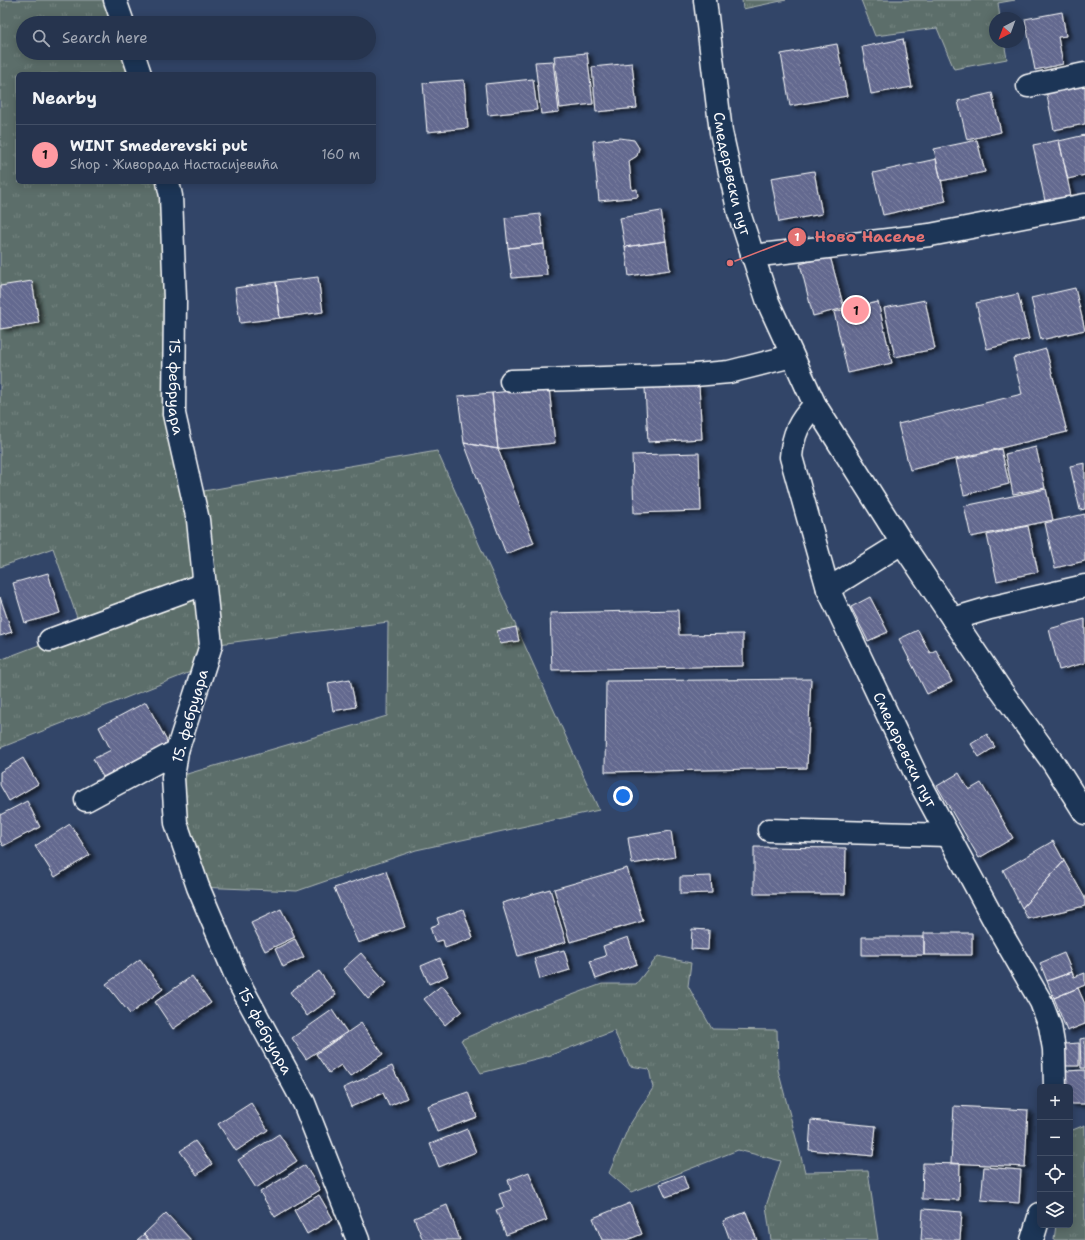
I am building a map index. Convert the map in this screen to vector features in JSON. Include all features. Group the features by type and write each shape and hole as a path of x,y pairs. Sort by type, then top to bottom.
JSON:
{"street":[{"path":"115,0 121,16"},
{"name":"Смедеревски пут","path":"705,0 722,139 729,175 752,256 768,302 815,406 902,543 1054,764 1085,813"},
{"path":"135,60 139,72"},
{"path":"1028,86 1085,74"},
{"name":"15. фебруара","path":"168,184 171,196 174,299 174,414 198,520 211,645 177,751 174,778 176,823 198,888 238,982 304,1103 358,1240"},
{"path":"752,256 930,235 1085,205"},
{"path":"511,381 695,375 729,372 792,356"},
{"name":"Смедеревски пут","path":"815,406 799,423 792,443 791,457 828,589 919,781 1041,1002 1050,1026 1054,1049 1055,1084"},
{"path":"828,589 902,543"},
{"path":"50,640 204,584"},
{"path":"953,619 990,608 1085,586"},
{"path":"86,800 177,751"},
{"path":"769,830 948,835"},
{"path":"1032,1240 1037,1224"}],"green space":[{"path":"0,0 115,0 121,16 16,16 16,60 135,60 139,72 16,72 16,184 168,184 175,299 192,493 437,451 599,810 416,850 297,891 198,887 173,778 387,716 388,622 211,645 203,667 0,748 0,660 81,629 53,548 0,567"},
{"path":"742,0 786,0 743,9"},
{"path":"861,0 1015,0 998,3 999,12 989,12 989,48 1005,48 1007,59 954,69 937,28 875,36"},
{"path":"658,956 691,963 688,986 712,1029 777,1030 778,1070 805,1172 868,1171 878,1240 771,1240 766,1206 781,1161 738,1150 631,1192 609,1173 629,1126 653,1088 649,1069 630,1066 614,1031 551,1055 481,1073 461,1040 515,1016 602,984 636,984"},
{"path":"1085,1125 1085,1240 1054,1240 1056,1228 1073,1228 1073,1130"}],"building":[{"path":"1062,12 1066,36 1058,37 1063,64 1035,70 1025,19"},
{"path":"903,39 912,87 871,94 862,47"},
{"path":"837,44 847,96 790,106 781,54"},
{"path":"587,53 593,104 560,108 554,56"},
{"path":"553,61 559,112 541,114 535,62"},
{"path":"632,63 637,108 596,112 592,67"},
{"path":"533,79 537,110 488,115 485,84"},
{"path":"464,80 468,128 427,132 423,83"},
{"path":"1085,84 1085,124 1054,130 1046,91"},
{"path":"992,93 1001,132 967,140 958,101"},
{"path":"1085,135 1085,175 1068,179 1059,141"},
{"path":"620,138 634,140 639,148 637,156 629,161 632,190 637,189 638,197 599,201 593,141"},
{"path":"977,140 985,172 941,181 934,149"},
{"path":"1059,140 1071,196 1045,201 1033,145"},
{"path":"936,159 946,201 883,215 873,173"},
{"path":"814,171 822,214 779,222 771,178"},
{"path":"661,211 666,241 625,247 620,218"},
{"path":"540,214 544,244 508,248 505,218"},
{"path":"666,241 670,270 629,276 625,247"},
{"path":"544,244 547,275 512,278 508,248"},
{"path":"830,256 844,308 813,316 800,264"},
{"path":"318,277 323,312 280,318 276,282"},
{"path":"32,281 39,323 0,329 0,286"},
{"path":"276,282 280,318 240,323 235,288"},
{"path":"1075,288 1085,330 1041,340 1031,298"},
{"path":"1018,294 1029,339 987,349 976,303"},
{"path":"925,300 935,349 895,357 884,308"},
{"path":"878,302 892,363 848,373 834,312"},
{"path":"1046,349 1067,432 910,470 898,424 1022,394 1013,358"},
{"path":"699,385 702,439 648,442 645,388"},
{"path":"549,387 555,443 498,449 492,393"},
{"path":"492,393 498,449 464,443 458,396"},
{"path":"464,443 498,449 534,543 506,554"},
{"path":"1036,447 1045,488 1013,494 1005,454"},
{"path":"1001,449 1009,484 964,495 956,460"},
{"path":"699,453 701,511 634,513 632,455"},
{"path":"1085,463 1085,509 1080,510 1070,466"},
{"path":"1046,489 1053,520 971,537 964,506"},
{"path":"1085,514 1085,561 1055,568 1045,523"},
{"path":"1028,526 1038,572 997,581 987,535"},
{"path":"48,573 60,613 25,623 13,583"},
{"path":"0,597 12,632 0,636"},
{"path":"870,597 888,632 868,641 851,607"},
{"path":"678,610 679,635 743,634 743,666 552,670 550,613"},
{"path":"1085,619 1085,663 1059,670 1049,629"},
{"path":"516,627 519,641 500,644 497,631"},
{"path":"918,630 930,653 936,650 952,682 927,694 899,639"},
{"path":"350,679 356,707 333,711 328,683"},
{"path":"811,679 807,768 605,772 606,681"},
{"path":"146,702 168,743 103,777 93,759 111,750 99,727"},
{"path":"987,734 995,747 979,757 971,744"},
{"path":"23,758 38,784 9,801 0,785 0,772"},
{"path":"959,773 969,790 981,783 1013,838 979,858 937,786"},
{"path":"27,801 40,827 3,846 0,841 0,815"},
{"path":"70,824 90,855 55,877 35,846"},
{"path":"671,831 675,857 632,864 628,838"},
{"path":"1053,841 1064,861 1022,908 1003,870"},
{"path":"754,847 846,848 845,894 754,894"},
{"path":"1064,861 1085,898 1085,906 1028,919 1022,908"},
{"path":"627,868 643,921 570,942 554,889"},
{"path":"386,871 405,927 358,943 334,888"},
{"path":"711,876 712,893 680,894 680,877"},
{"path":"550,889 566,942 518,956 502,903"},
{"path":"281,909 295,937 265,951 251,923"},
{"path":"463,909 473,938 445,948 443,940 435,942 430,927 439,924 437,918"},
{"path":"692,929 709,930 708,950 691,949"},
{"path":"924,933 972,933 972,955 924,955"},
{"path":"628,937 637,964 596,979 590,961 606,956 603,946"},
{"path":"862,937 924,937 924,955 862,955"},
{"path":"295,939 304,957 283,967 275,949"},
{"path":"564,950 570,970 540,979 534,958"},
{"path":"361,953 387,983 368,999 343,969"},
{"path":"1064,953 1072,972 1047,981 1040,963"},
{"path":"440,958 448,976 429,984 421,966"},
{"path":"140,959 163,989 130,1014 106,984"},
{"path":"319,971 336,995 307,1016 290,992"},
{"path":"1072,972 1074,977 1085,973 1085,985 1054,998 1047,981"},
{"path":"192,976 211,1003 173,1029 155,1002"},
{"path":"442,985 462,1011 445,1025 424,999"},
{"path":"1078,988 1085,1004 1085,1024 1067,1031 1054,998"},
{"path":"332,1010 347,1032 306,1059 292,1038"},
{"path":"361,1023 383,1054 350,1077 341,1065 329,1073 316,1054"},
{"path":"1085,1038 1085,1068 1081,1068 1080,1039"},
{"path":"1079,1043 1079,1066 1066,1066 1065,1044"},
{"path":"392,1066 407,1098 389,1106 383,1093 351,1107 343,1088"},
{"path":"1085,1070 1085,1104 1073,1104 1073,1084 1066,1084 1065,1071"},
{"path":"468,1092 477,1117 437,1132 427,1106"},
{"path":"251,1103 268,1130 236,1151 218,1124"},
{"path":"954,1106 1028,1110 1025,1167 951,1163"},
{"path":"811,1120 876,1126 873,1156 809,1150"},
{"path":"467,1129 476,1152 439,1167 430,1144"},
{"path":"279,1134 297,1161 256,1188 238,1160"},
{"path":"195,1141 212,1164 197,1175 180,1151"},
{"path":"923,1163 960,1164 959,1200 922,1199"},
{"path":"305,1165 320,1190 275,1217 260,1192"},
{"path":"984,1167 1021,1170 1019,1203 981,1200"},
{"path":"529,1172 547,1220 506,1235 496,1210 504,1207 499,1194 511,1190 508,1180"},
{"path":"683,1175 688,1189 666,1197 660,1184"},
{"path":"319,1195 333,1219 307,1234 294,1210"},
{"path":"630,1203 642,1234 627,1240 602,1240 593,1218"},
{"path":"447,1205 460,1240 423,1240 414,1218"},
{"path":"923,1209 962,1212 960,1240 921,1240"},
{"path":"746,1212 757,1240 730,1240 723,1221"},
{"path":"166,1213 191,1240 149,1240 144,1234"},
{"path":"144,1234 149,1240 137,1240"}],"place":[{"name":"Ново Насеље","path":"730,263"},
{"name":"WINT Smederevski put","path":"856,310"}]}
